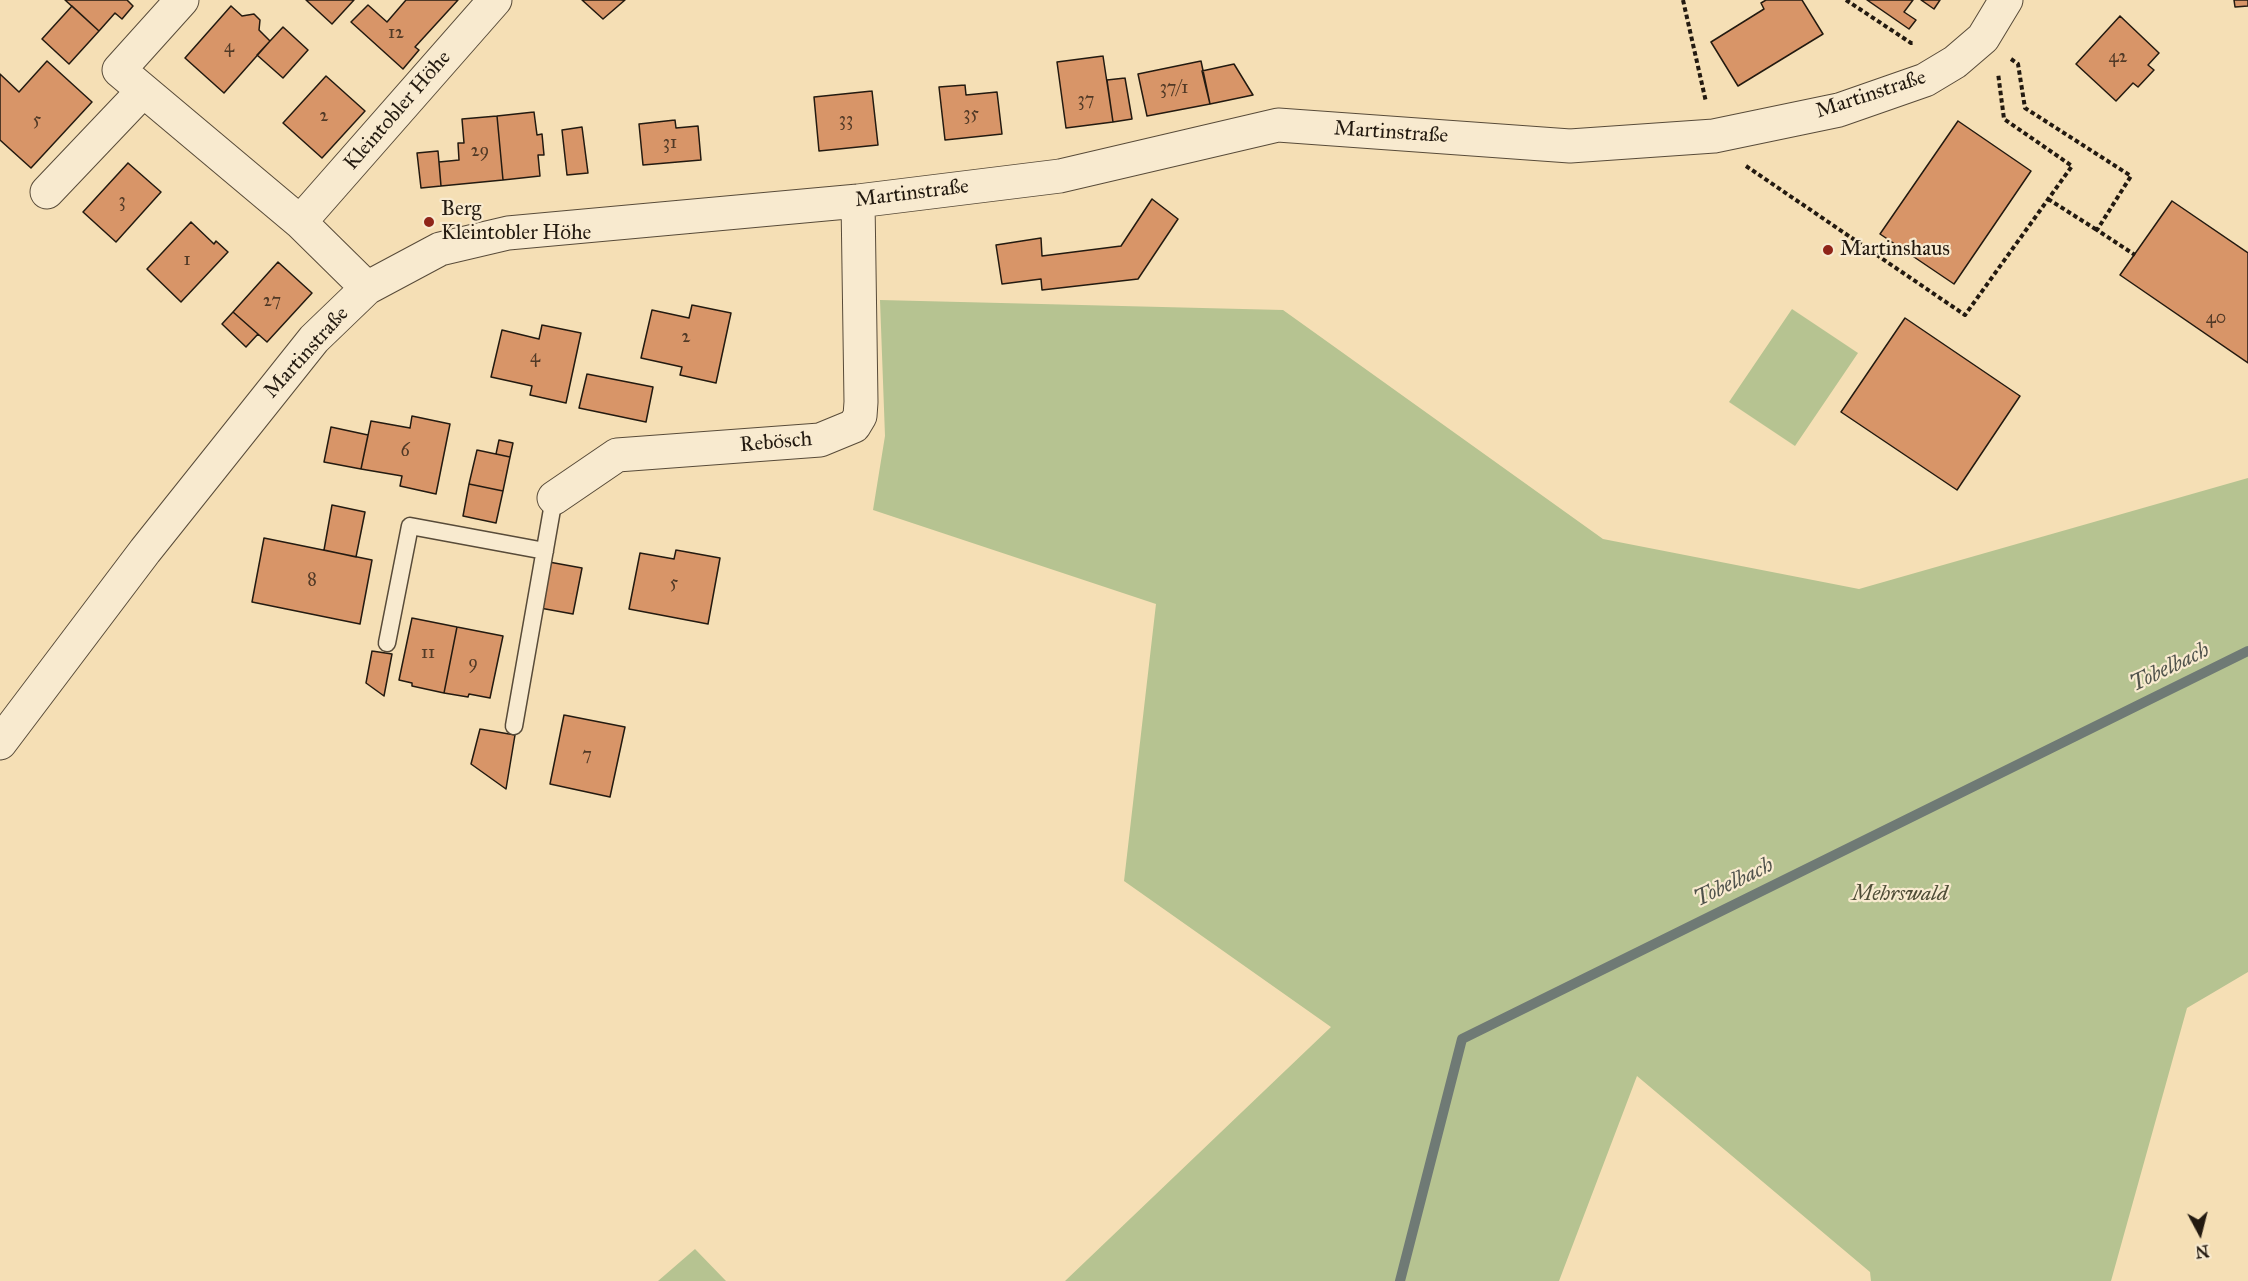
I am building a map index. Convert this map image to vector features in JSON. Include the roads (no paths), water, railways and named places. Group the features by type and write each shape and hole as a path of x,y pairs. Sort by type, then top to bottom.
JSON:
{"street":[{"path":"182,0 119,70 300,222 367,288"},
{"name":"Kleintobler Höhe","path":"300,222 495,0"},
{"name":"Martinstraße","path":"0,743 145,550 314,339 367,288 440,249 508,233 858,201 1060,176 1278,125 1569,146 1714,136 1839,110 1925,80 1988,42 2006,0"},
{"path":"47,192 143,91"},
{"name":"Rebösch","path":"554,498 618,455 820,440 854,426 860,416 861,402 858,201"}],"lane":[{"path":"514,726 554,498"},
{"path":"387,643 410,526 544,551"}],"waterway":[{"name":"Tobelbach","path":"1400,1281 1462,1039 2248,651"}],"place":[{"name":"Berg Kleintobler Höhe","path":"429,222"},
{"name":"Martinshaus","path":"1828,250"}],"park label":[{"name":"Mehrswald","path":"1900,895"}]}
